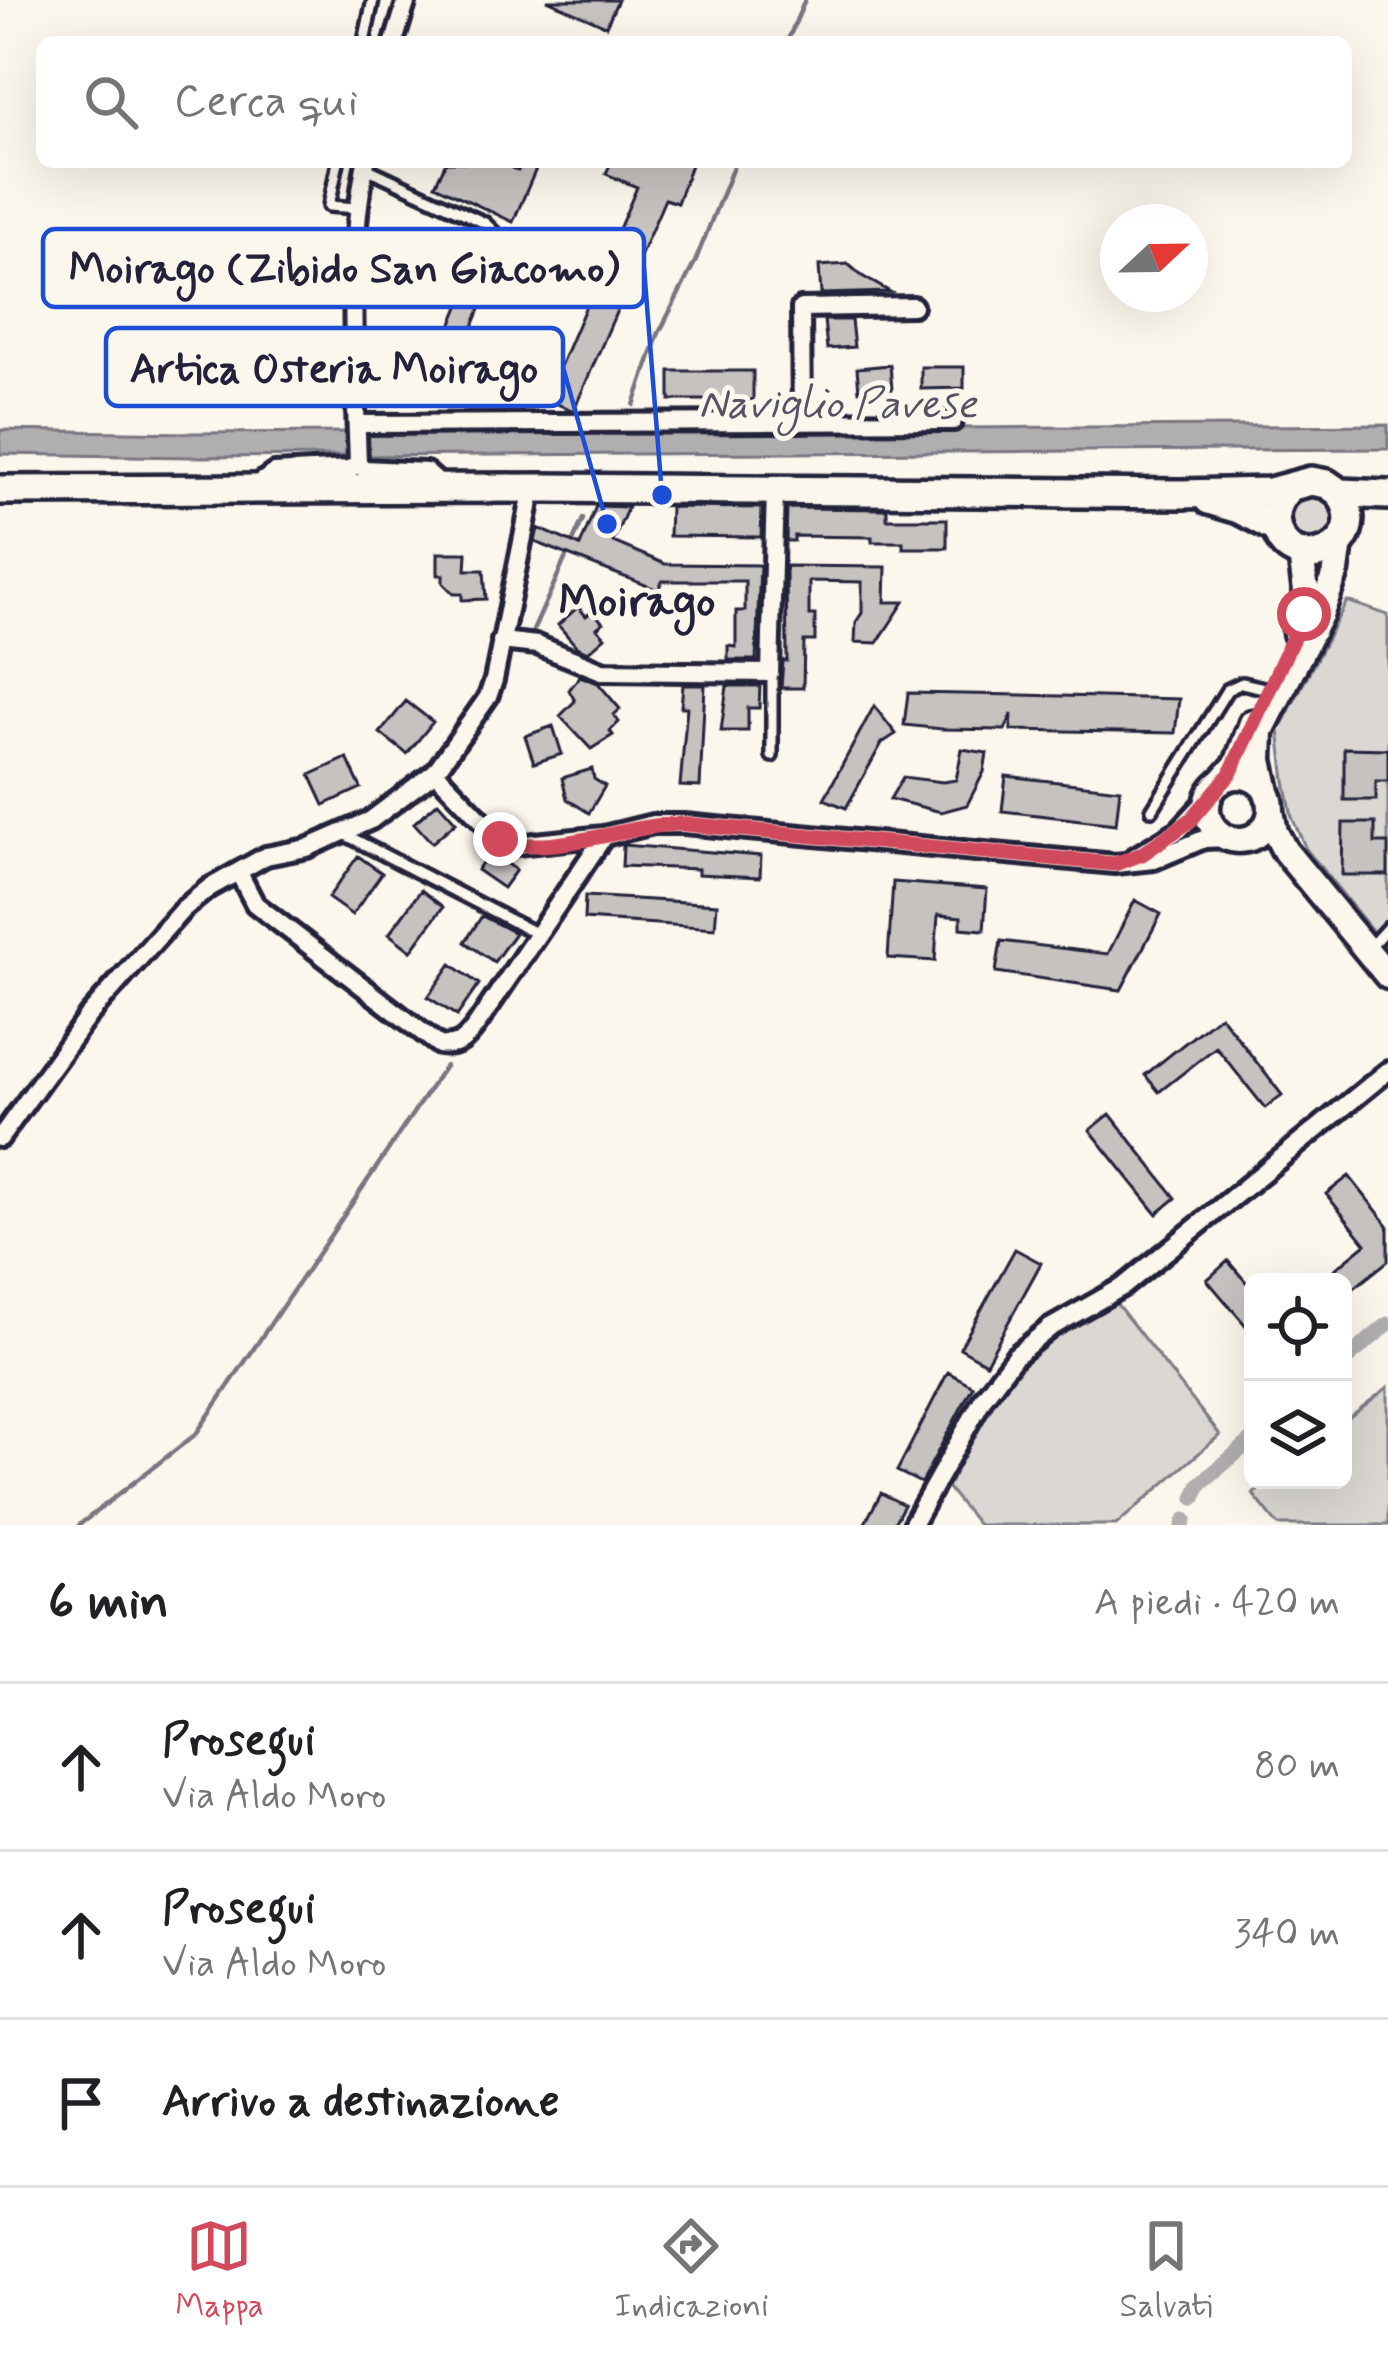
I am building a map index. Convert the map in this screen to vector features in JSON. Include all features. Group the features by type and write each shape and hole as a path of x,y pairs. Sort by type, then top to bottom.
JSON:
{"main road":[{"path":"0,490 532,488 1181,494 1288,489 1319,481 1340,494 1349,511 1344,536"},
{"path":"1276,529 1276,506 1288,489"},
{"path":"1181,494 1239,509 1276,529 1301,554 1327,552 1388,508"},
{"path":"1340,494 1388,494"}],"street":[{"path":"396,36 407,0"},
{"path":"365,168 358,208 358,463 364,469 426,472 445,489"},
{"path":"802,422 801,308 913,306"},
{"path":"356,424 952,421"},
{"path":"252,488 274,473 350,469 358,463"},
{"path":"0,1138 88,1016 183,909 209,888 266,856 307,848 371,820 435,772 488,697 532,488"},
{"path":"500,641 538,646 594,669 764,674 772,670 775,490"},
{"path":"1344,536 1321,613 1261,731 1260,760 1274,832 1292,860 1382,964"},
{"path":"1115,864 1165,840 1191,820 1237,764 1306,607 1301,554"},
{"path":"435,772 500,839 516,845 604,836 653,824 684,824 1115,864 1154,860 1204,839 1236,839 1262,830 1270,803"},
{"path":"1270,803 1251,778 1234,777 1215,790 1211,823 1236,839 1292,860"},
{"path":"239,873 255,904 439,1045 449,1047 465,1041 604,836"},
{"path":"912,1525 984,1397 1015,1356 1050,1328 1124,1286 1388,1071"}],"lane":[{"path":"369,36 373,0"},
{"path":"337,168 329,206 358,208"},
{"path":"371,168 485,223 523,261"},
{"path":"772,670 772,756"},
{"path":"1152,810 1227,691 1242,683 1268,688"},
{"path":"344,834 539,935"},
{"path":"1382,964 1388,927"}],"shaded area":[{"path":"1388,425 1388,449 190,457 0,454 0,430 191,433"},
{"path":"1323,491 1339,511 1331,535 1302,539 1288,525 1291,500"},
{"path":"1347,601 1388,615 1388,950 1306,849 1292,817 1279,730"},
{"path":"1116,1303 1220,1435 1116,1525 978,1525 947,1487 990,1408 1017,1371 1049,1340"},
{"path":"1388,1387 1388,1525 1278,1525 1253,1494 1259,1489 1352,1489 1352,1415"}],"building":[{"path":"547,0 618,0 606,26"},
{"path":"443,168 536,168 513,222 435,185"},
{"path":"608,168 690,168 677,203 665,199 571,410 546,399 637,187 606,174"},
{"path":"483,247 502,255 441,405 422,398"},
{"path":"848,264 890,292 821,294 819,266"},
{"path":"824,320 851,320 854,347 827,349"},
{"path":"890,365 892,389 859,391 857,368"},
{"path":"921,367 964,367 964,388 921,389"},
{"path":"670,371 753,371 753,400 670,400"},
{"path":"596,506 628,507 613,542 665,564 760,565 756,660 728,660 728,646 736,647 736,611 745,611 745,581 662,581 658,590 535,542 538,528 580,546"},
{"path":"670,507 762,508 761,537 669,536"},
{"path":"787,508 887,509 887,519 947,519 947,548 903,548 903,542 872,542 872,537 794,536 794,541 786,541"},
{"path":"438,553 467,553 466,570 484,570 486,599 462,600 462,594 454,594 443,583 443,575 438,575"},
{"path":"786,566 886,567 885,602 904,602 877,643 855,642 862,582 809,581 815,641 804,641 803,688 781,688 783,661 787,661"},
{"path":"578,607 586,616 593,611 603,623 597,628 605,637 588,652 577,647 558,625"},
{"path":"580,676 598,683 620,709 614,715 619,722 610,731 613,735 591,749 560,716 575,701 569,690"},
{"path":"683,685 705,685 700,787 680,786 687,707 681,707"},
{"path":"727,686 760,686 759,708 748,708 748,731 721,731"},
{"path":"908,693 1179,699 1175,733 1011,730 1012,714 1005,730 942,729 904,725"},
{"path":"406,701 433,722 407,754 380,733"},
{"path":"874,706 896,734 882,743 846,808 824,799"},
{"path":"553,726 562,754 534,763 525,736"},
{"path":"1344,748 1388,749 1388,781 1376,781 1376,800 1344,800"},
{"path":"962,749 987,753 984,772 967,805 941,812 890,799 903,777 956,780"},
{"path":"347,758 361,788 324,805 310,775"},
{"path":"592,769 594,779 605,786 589,813 567,799 562,778"},
{"path":"1006,776 1120,789 1116,824 1002,811"},
{"path":"438,802 456,822 432,843 414,823"},
{"path":"1343,823 1375,823 1375,843 1388,843 1388,875 1342,875"},
{"path":"623,845 761,856 760,877 622,866"},
{"path":"490,851 516,870 503,888 477,870"},
{"path":"358,856 382,873 352,915 328,898"},
{"path":"893,882 987,889 984,930 961,928 961,917 938,915 935,961 888,958"},
{"path":"421,890 443,907 411,951 389,934"},
{"path":"585,896 717,904 715,928 584,919"},
{"path":"1135,900 1161,914 1121,990 996,972 1001,941 1108,954"},
{"path":"482,916 515,933 494,962 465,942"},
{"path":"451,964 479,984 457,1016 428,997"},
{"path":"1220,1015 1282,1095 1265,1108 1216,1047 1159,1092 1145,1075"},
{"path":"1110,1114 1176,1198 1157,1214 1090,1130"},
{"path":"1349,1176 1388,1225 1388,1261 1352,1290 1352,1273 1330,1273 1366,1244 1326,1194"},
{"path":"1015,1249 1041,1263 986,1363 960,1348"},
{"path":"1228,1261 1244,1280 1244,1323 1207,1280"},
{"path":"948,1372 973,1386 921,1483 897,1471"},
{"path":"881,1493 904,1505 893,1525 864,1525"}],"waterway":[{"path":"790,36 805,0"},
{"path":"634,405 658,335 695,262 733,168"},
{"path":"533,631 583,519"},
{"path":"79,1525 196,1434 445,1066"},
{"path":"1352,1354 1388,1324"},
{"path":"1194,1498 1200,1484 1244,1447"},
{"path":"1183,1525 1185,1520"}],"place":[{"name":"Moirago (Zibido San Giacomo)","path":"662,495"},
{"name":"Artica Osteria Moirago","path":"607,524"}],"district":[{"name":"Moirago","path":"637,599"}],"route":[{"path":"500,839 532,845 653,824 684,824 1034,860 1115,864 1130,860 1191,820 1230,774 1304,614"}],"water label":[{"name":"Naviglio Pavese","path":"838,402"}]}
